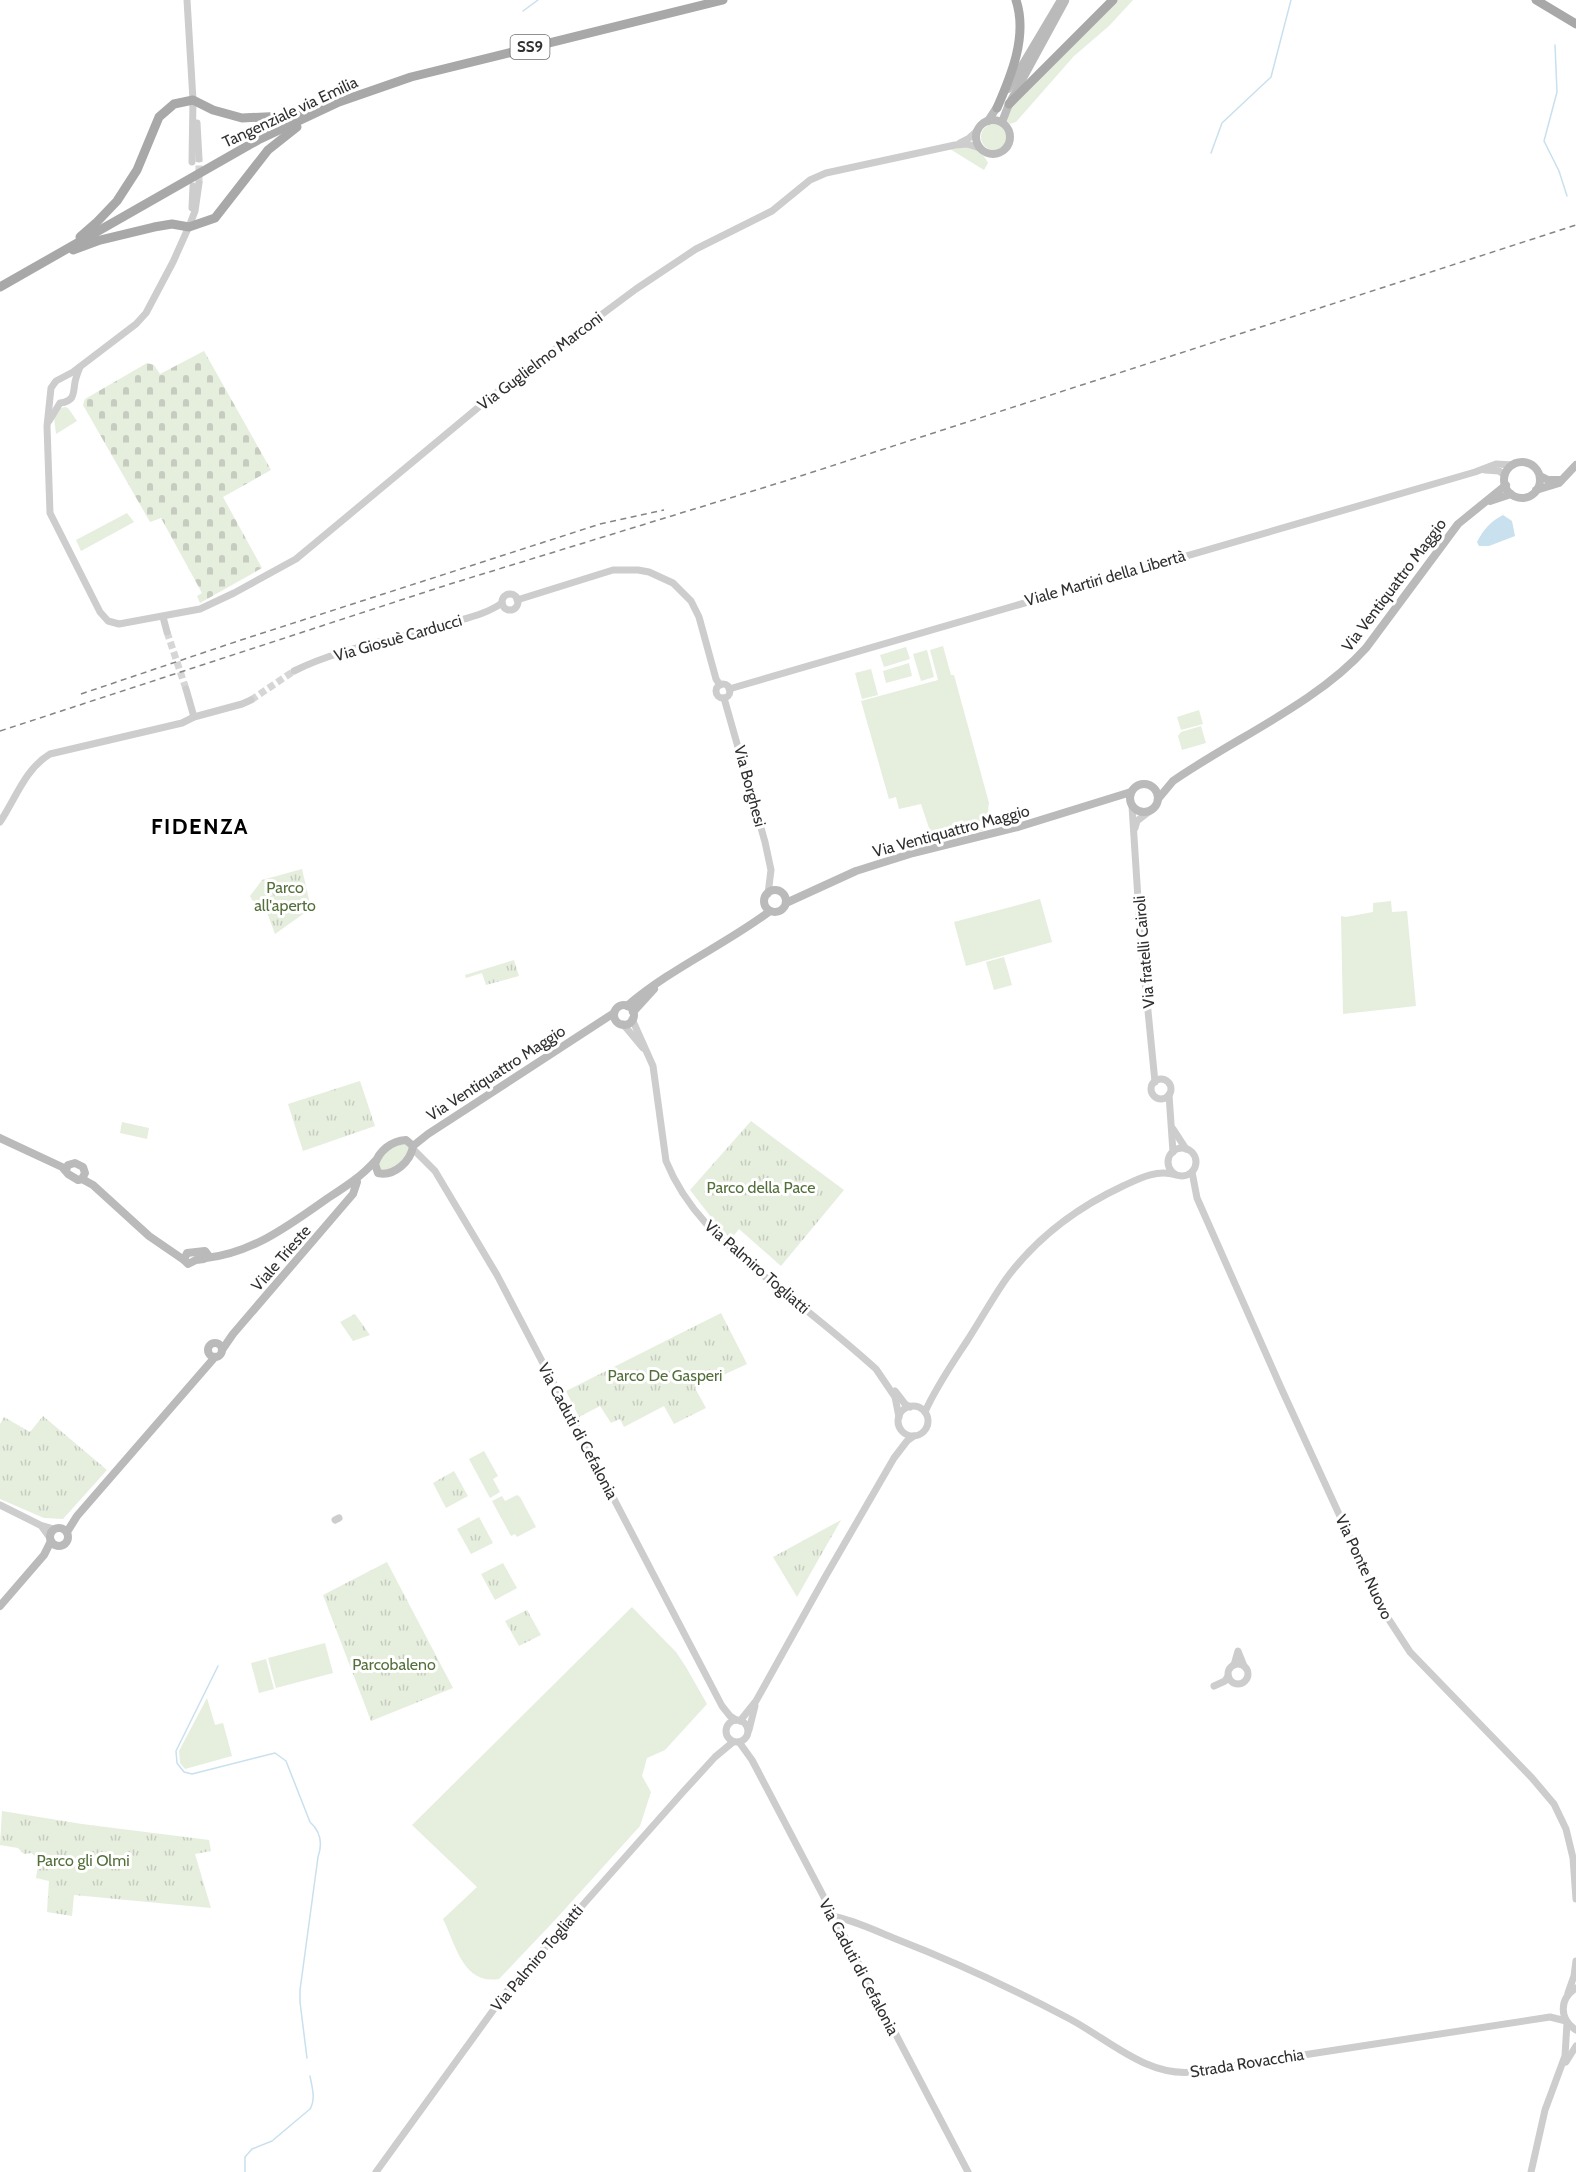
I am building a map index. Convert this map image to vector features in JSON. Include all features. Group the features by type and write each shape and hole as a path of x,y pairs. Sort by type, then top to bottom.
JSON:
{"main road":[{"name":"Tangenziale via Emilia","path":"0,287 258,140 339,102 411,77 723,0"},
{"path":"997,108 1008,84 1016,55 1020,10 1016,0"},
{"path":"988,121 1002,122 1009,130 1010,136 1006,148 999,153 992,154 980,148 976,139 978,130 997,108 1061,0"},
{"path":"1002,122 1009,104 1066,0"},
{"path":"1009,104 1113,0"},
{"path":"1536,0 1576,24"},
{"path":"46,261 90,228 117,201 137,170 155,124 174,104 193,100 213,110 242,118 286,116 339,102"},
{"path":"46,261 100,240 172,224 189,225 218,216 268,150 292,130 339,102"},
{"path":"1536,490 1540,483 1540,476 1535,467 1527,463 1513,465 1505,475 1506,485 1512,494 1526,497 1536,490 1555,485 1576,465"},
{"path":"1540,476 1548,480 1561,480"},
{"name":"Via Ventiquattro Maggio","path":"579,1035 608,1022 622,1024 648,994 676,971 770,911 781,911 785,899 804,895 856,872 913,853 1018,827 1108,800 1131,792 1142,784 1154,788 1173,781 1309,696 1353,662 1458,524 1506,485"},
{"name":"Via Ventiquattro Maggio","path":"1485,503 1512,494"},
{"name":"Via Ventiquattro Maggio","path":"1108,800 1131,805 1143,812 1151,810 1173,781"},
{"path":"1154,788 1158,799"},
{"path":"1131,792 1131,805"},
{"path":"772,892 785,899"},
{"name":"Via Ventiquattro Maggio","path":"748,925 761,912 772,892"},
{"path":"765,903 770,911"},
{"name":"Via Ventiquattro Maggio","path":"407,1161 413,1148 428,1134 604,1017 614,1013 618,1007 631,1012"},
{"path":"614,1013 616,1020 622,1024"},
{"name":"Via Ventiquattro Maggio","path":"347,1186 389,1146 428,1134"},
{"path":"0,1138 65,1167 73,1178 78,1180 86,1178"},
{"path":"406,1140 413,1148"},
{"path":"375,1161 376,1170"},
{"path":"376,1170 383,1174 391,1173 407,1161"},
{"path":"65,1167 75,1163 83,1167 86,1178 149,1236 167,1249 185,1257 205,1251 207,1256 241,1251 262,1241 376,1170"},
{"name":"Viale Trieste","path":"222,1350 233,1334 353,1194 357,1182"},
{"path":"0,1606 44,1555 57,1536 77,1516 199,1374 215,1357 220,1355 222,1347 217,1342 211,1344 199,1374"},
{"path":"208,1350 210,1355 215,1357"}],"street":[{"path":"187,0 196,160"},
{"name":"Via Guglielmo Marconi","path":"955,145 968,139 978,130"},
{"name":"Via Guglielmo Marconi","path":"51,392 47,426 50,513 100,612 108,621 119,624 209,606 296,559 492,396 595,320 696,249 772,211 810,180 826,173 955,145 968,144 980,148"},
{"path":"60,403 51,392 53,384 63,379 142,318 173,262 189,225 196,184"},
{"path":"47,426 60,403 72,398 80,366"},
{"path":"63,379 70,381 75,387"},
{"name":"Viale Martiri della Libertà","path":"729,689 1482,470 1496,464 1513,465"},
{"name":"Viale Martiri della Libertà","path":"1482,470 1499,471 1505,475"},
{"path":"517,600 613,570 649,572 673,583 691,601 699,617 716,679 720,685"},
{"path":"507,595 512,595 517,600 516,607 510,610 503,608 503,598 507,595"},
{"name":"Via Giosuè Carducci","path":"294,671 365,647 430,630 489,610 502,603"},
{"path":"163,617 167,632"},
{"path":"720,685 726,685 729,689 729,694 724,698 719,697 716,692 720,685"},
{"path":"186,689 193,717"},
{"name":"Via Borghesi","path":"724,698 765,842 772,892"},
{"path":"1,820 24,780 39,760 50,754 182,723 193,717 251,700"},
{"name":"Via fratelli Cairoli","path":"1131,805 1140,930 1154,1067 1159,1081"},
{"path":"1134,837 1137,821 1151,810"},
{"name":"Via Palmiro Togliatti","path":"376,2172 510,1986 715,1757 747,1734 756,1701 824,1578 894,1458 907,1441 926,1429 928,1420 925,1412 904,1404 867,1361 721,1240 693,1209 666,1161 653,1066 631,1012"},
{"name":"Via Palmiro Togliatti","path":"622,1024 649,1055"},
{"name":"Via Ponte Nuovo","path":"1173,1152 1172,1126 1169,1095 1170,1085 1159,1081 1152,1087 1152,1092 1160,1099 1172,1126 1186,1149 1191,1151 1196,1159 1192,1172 1197,1198 1384,1612 1410,1652 1532,1778 1554,1804 1566,1828 1573,1858 1576,1899"},
{"path":"1160,1099 1169,1095"},
{"name":"Via Caduti di Cefalonia","path":"413,1148 435,1171 447,1189 497,1275 722,1706 730,1716 738,1720"},
{"path":"925,1412 939,1385 1005,1281 1035,1245 1083,1206 1148,1175 1168,1161 1173,1152 1186,1149"},
{"path":"407,1161 425,1162"},
{"name":"Via Ponte Nuovo","path":"1168,1161 1170,1169 1197,1198"},
{"path":"1148,1175 1158,1173 1178,1175 1192,1172"},
{"path":"899,1417 903,1410 926,1400 939,1385"},
{"name":"Via Palmiro Togliatti","path":"888,1386 898,1405 902,1430 894,1458"},
{"path":"902,1430 914,1436"},
{"path":"0,1505 57,1536"},
{"path":"1238,1651 1244,1666 1248,1671 1246,1681 1239,1684 1230,1679 1229,1671 1234,1665 1238,1651"},
{"path":"1234,1665 1244,1666"},
{"name":"Via Palmiro Togliatti","path":"715,1757 727,1730 756,1701"},
{"name":"Via Caduti di Cefalonia","path":"722,1706 727,1730"},
{"path":"738,1720 746,1724 747,1734"},
{"path":"727,1730 729,1738 736,1742"},
{"name":"Via Caduti di Cefalonia","path":"747,1734 752,1760"},
{"name":"Via Caduti di Cefalonia","path":"736,1742 752,1760 968,2172"},
{"name":"Strada Rovacchia","path":"832,1916 928,1951 980,1974 1068,2017 1141,2062 1172,2073 1550,2017 1567,2022"},
{"path":"1550,2017 1559,2011 1573,1983 1576,1961"},
{"path":"1576,1988 1565,2000 1564,2015 1567,2022 1576,2030"},
{"path":"1531,2172 1545,2110 1560,2072 1566,2049 1567,2022"},
{"path":"1560,2072 1576,2046"}],"green space":[{"path":"1116,0 1133,0 1109,26 1074,56 1016,122 1010,124 1007,121 1007,112 1012,105"},
{"path":"994,124 1003,128 1007,137 1003,146 994,150 985,146 981,137 985,128"},
{"path":"967,146 977,150 984,157 988,163 984,170 950,149"},
{"path":"204,351 271,470 223,497 262,568 200,603 197,596 202,593 161,518 150,522 83,405 85,399 147,363 154,365 160,374"},
{"path":"65,407 77,421 56,434 54,417 61,408"},
{"path":"127,513 134,522 81,551 76,540"},
{"path":"943,646 951,675 954,675 989,803 989,821 988,827 982,831 933,840 921,804 899,809 896,797 889,799 861,701 938,680 930,650"},
{"path":"906,647 910,659 884,667 880,655"},
{"path":"927,650 934,677 921,681 913,654"},
{"path":"909,663 912,676 886,683 883,671"},
{"path":"871,669 878,695 862,699 855,673"},
{"path":"1199,710 1203,724 1181,730 1177,717"},
{"path":"1201,726 1206,743 1182,750 1178,736 1181,732"},
{"name":"Parco all'aperto","path":"302,869 310,904 303,914 275,934 265,907 252,900 250,896 262,880"},
{"path":"1040,899 1052,942 966,966 954,922"},
{"path":"1391,901 1392,912 1407,911 1416,1006 1343,1014 1341,916 1373,912 1373,903"},
{"path":"1004,957 1012,985 994,990 986,962"},
{"path":"514,960 519,976 486,985 482,973 466,978 465,975"},
{"path":"360,1081 375,1126 303,1151 288,1104"},
{"name":"Parco della Pace","path":"751,1121 844,1190 781,1266 739,1229 731,1239 690,1190"},
{"path":"122,1122 149,1128 147,1139 120,1133"},
{"path":"405,1144 409,1148 408,1157 390,1170 380,1170 378,1164 385,1153 396,1146"},
{"name":"Parco De Gasperi","path":"721,1313 747,1364 695,1388 706,1408 674,1424 664,1406 624,1427 620,1419 611,1423 600,1406 579,1417 566,1391"},
{"path":"355,1314 370,1335 353,1341 340,1322"},
{"path":"43,1416 107,1470 63,1519 44,1518 0,1499 0,1424 4,1417 30,1432"},
{"path":"484,1451 498,1476 493,1479 500,1492 490,1498 469,1459"},
{"path":"454,1471 468,1496 446,1508 433,1483"},
{"path":"517,1495 536,1527 517,1537 515,1534 511,1536 492,1501 502,1496 505,1501"},
{"path":"479,1517 493,1543 471,1554 457,1529"},
{"path":"841,1520 797,1597 773,1557"},
{"name":"Parcobaleno","path":"387,1562 453,1688 371,1721 323,1595"},
{"path":"503,1563 517,1588 495,1600 481,1574"},
{"path":"632,1607 676,1652 707,1704 665,1750 647,1758 642,1776 651,1792 640,1826 499,1979 477,1976 462,1961 443,1919 477,1887 412,1825"},
{"path":"527,1610 541,1635 519,1646 505,1621"},
{"path":"325,1643 333,1673 276,1688 268,1658"},
{"path":"266,1659 274,1689 259,1693 251,1663"},
{"path":"207,1698 215,1725 223,1723 232,1756 185,1769 180,1763 179,1751"},
{"name":"Parco gli Olmi","path":"2,1811 209,1840 211,1851 195,1854 211,1908 74,1895 72,1916 47,1912 49,1881 36,1878 39,1859 31,1853 24,1854 18,1848 0,1845"}],"water":[{"path":"1503,515 1512,521 1515,536 1489,546 1479,546 1477,542 1485,530"}],"waterway":[{"path":"523,11 538,0"},
{"path":"1211,153 1222,123 1271,77 1291,0"},
{"path":"1555,45 1557,92 1544,141 1559,171 1567,196"},
{"path":"218,1666 176,1751 177,1763 184,1772 192,1774 275,1753 286,1761 310,1822 319,1834 320,1847 300,1990 307,2058"},
{"path":"245,2172 245,2157 252,2149 272,2141 310,2109 313,2097 310,2076"}],"tunnel":[{"path":"199,159 199,183"},
{"path":"167,632 186,689"},
{"path":"251,700 294,671"}],"railway":[{"path":"0,731 450,584 782,482 1576,225"},
{"path":"81,694 600,524 664,510"}],"district":[{"name":"FIDENZA","path":"200,826"}]}
